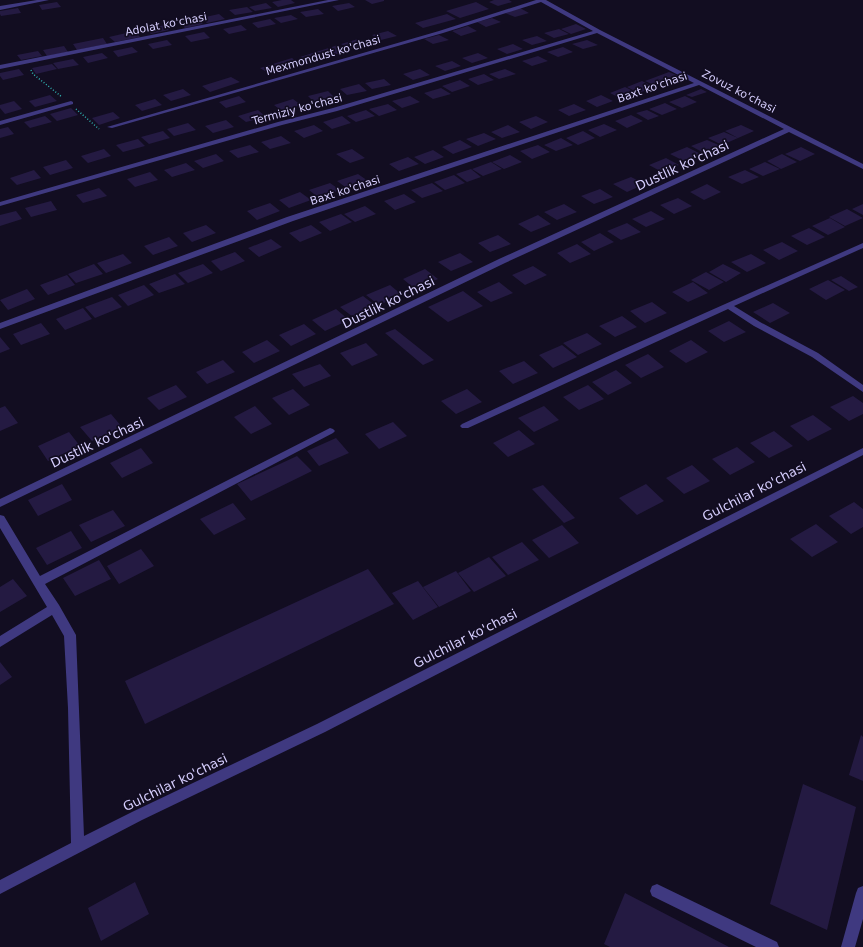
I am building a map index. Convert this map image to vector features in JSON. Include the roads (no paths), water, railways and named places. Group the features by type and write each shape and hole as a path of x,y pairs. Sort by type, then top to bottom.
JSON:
{"street":[{"path":"0,8 46,0"},
{"name":"Adolat ko'chasi","path":"0,67 336,0"},
{"name":"Zovuz ko'chasi","path":"541,0 598,31 863,167"},
{"name":"Mexmondust ko'chasi","path":"110,127 441,32 541,0"},
{"name":"Termiziy ko'chasi","path":"0,204 280,123 335,110 598,31"},
{"name":"Baxt ko'chasi","path":"0,326 290,220 700,83"},
{"path":"0,123 71,104"},
{"name":"Dustlik ko'chasi","path":"0,502 502,261 790,129"},
{"path":"465,426 620,354 863,245"},
{"path":"729,306 757,324 815,355 863,389"},
{"path":"39,582 330,431"},
{"name":"Gulchilar ko'chasi","path":"0,887 78,846 322,728 863,451"},
{"path":"0,519 70,636 74,708 78,846"},
{"path":"0,642 54,608"},
{"path":"657,891 772,947"},
{"path":"848,947 863,893"}]}
